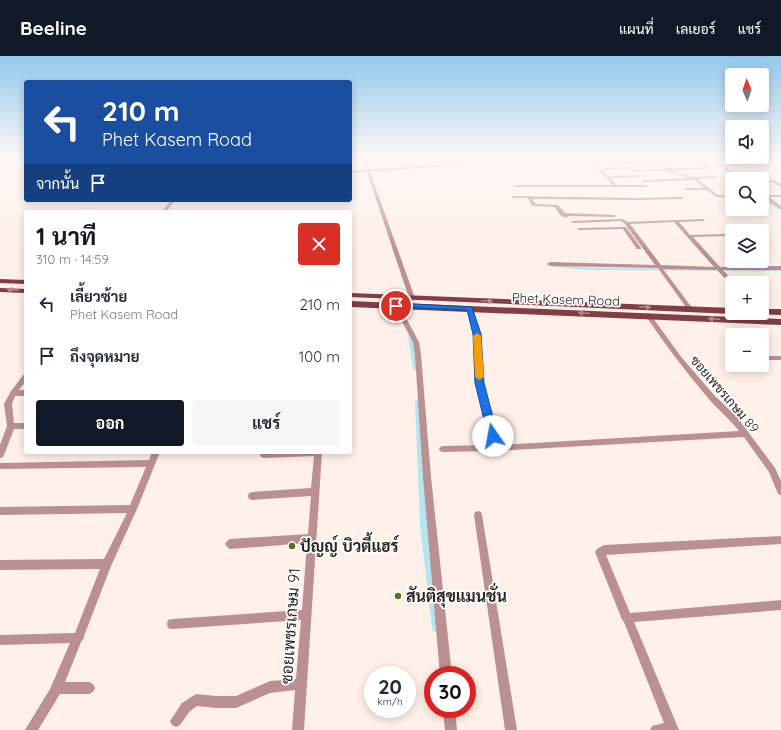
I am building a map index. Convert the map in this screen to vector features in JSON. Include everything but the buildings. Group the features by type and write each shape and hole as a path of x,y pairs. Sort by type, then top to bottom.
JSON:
{"main road":[{"path":"0,281 24,282"},
{"path":"0,290 24,291"},
{"name":"Phet Kasem Road","path":"352,295 725,311"},
{"name":"Phet Kasem Road","path":"352,304 781,322"},
{"path":"769,312 781,312"}],"street":[{"path":"376,190 412,298"},
{"path":"710,190 719,197 725,197"},
{"path":"632,195 637,200"},
{"path":"769,196 781,196"},
{"path":"514,197 637,200 682,198"},
{"path":"530,199 533,204 536,205 556,206 562,214 568,218"},
{"path":"769,200 781,208"},
{"path":"562,214 611,216 618,220 625,226 660,269 690,309"},
{"path":"573,222 618,220"},
{"path":"579,229 702,220"},
{"path":"676,222 726,276"},
{"path":"625,226 639,248"},
{"path":"688,236 725,235"},
{"path":"550,264 660,269 720,270 781,268"},
{"path":"396,306 416,342 418,355 427,477 445,666"},
{"path":"470,308 477,334 480,383 495,448"},
{"name":"ซอยเพชรเกษม 89","path":"648,316 680,360 712,398 734,419 746,434 772,470 781,491"},
{"path":"769,358 781,358"},
{"path":"0,455 11,426 8,409 13,393 24,379"},
{"path":"13,393 24,393"},
{"path":"11,426 24,426"},
{"path":"443,449 495,448 746,434"},
{"path":"31,730 57,688 79,638 107,564 133,509 155,454"},
{"path":"264,455 282,454"},
{"name":"ซอยเพชรเกษม 91","path":"298,730 318,454"},
{"path":"0,466 151,463"},
{"path":"252,496 315,492"},
{"path":"0,511 133,509"},
{"path":"478,515 511,730"},
{"path":"230,544 311,538"},
{"path":"656,730 673,729 626,618 600,552 601,550 781,540"},
{"path":"0,566 107,564"},
{"path":"626,618 781,605"},
{"path":"172,624 306,615"},
{"path":"0,640 79,638"},
{"path":"176,721 186,707 196,700 236,702 270,687 301,684"},
{"path":"57,688 90,688"},
{"path":"450,718 451,730"}],"waterway":[{"path":"769,202 781,210"},
{"path":"554,266 591,269 781,270"},
{"path":"411,335 416,369"},
{"path":"418,402 424,525 436,628"}],"slow traffic":[{"path":"477,336 479,377"}],"place":[{"name":"ปัญญ์ บิวตี้แฮร์","path":"292,546"},
{"name":"สันติสุขแมนชั่น","path":"398,596"}],"route":[{"path":"396,306 470,308 477,334 480,383 493,436"}]}
